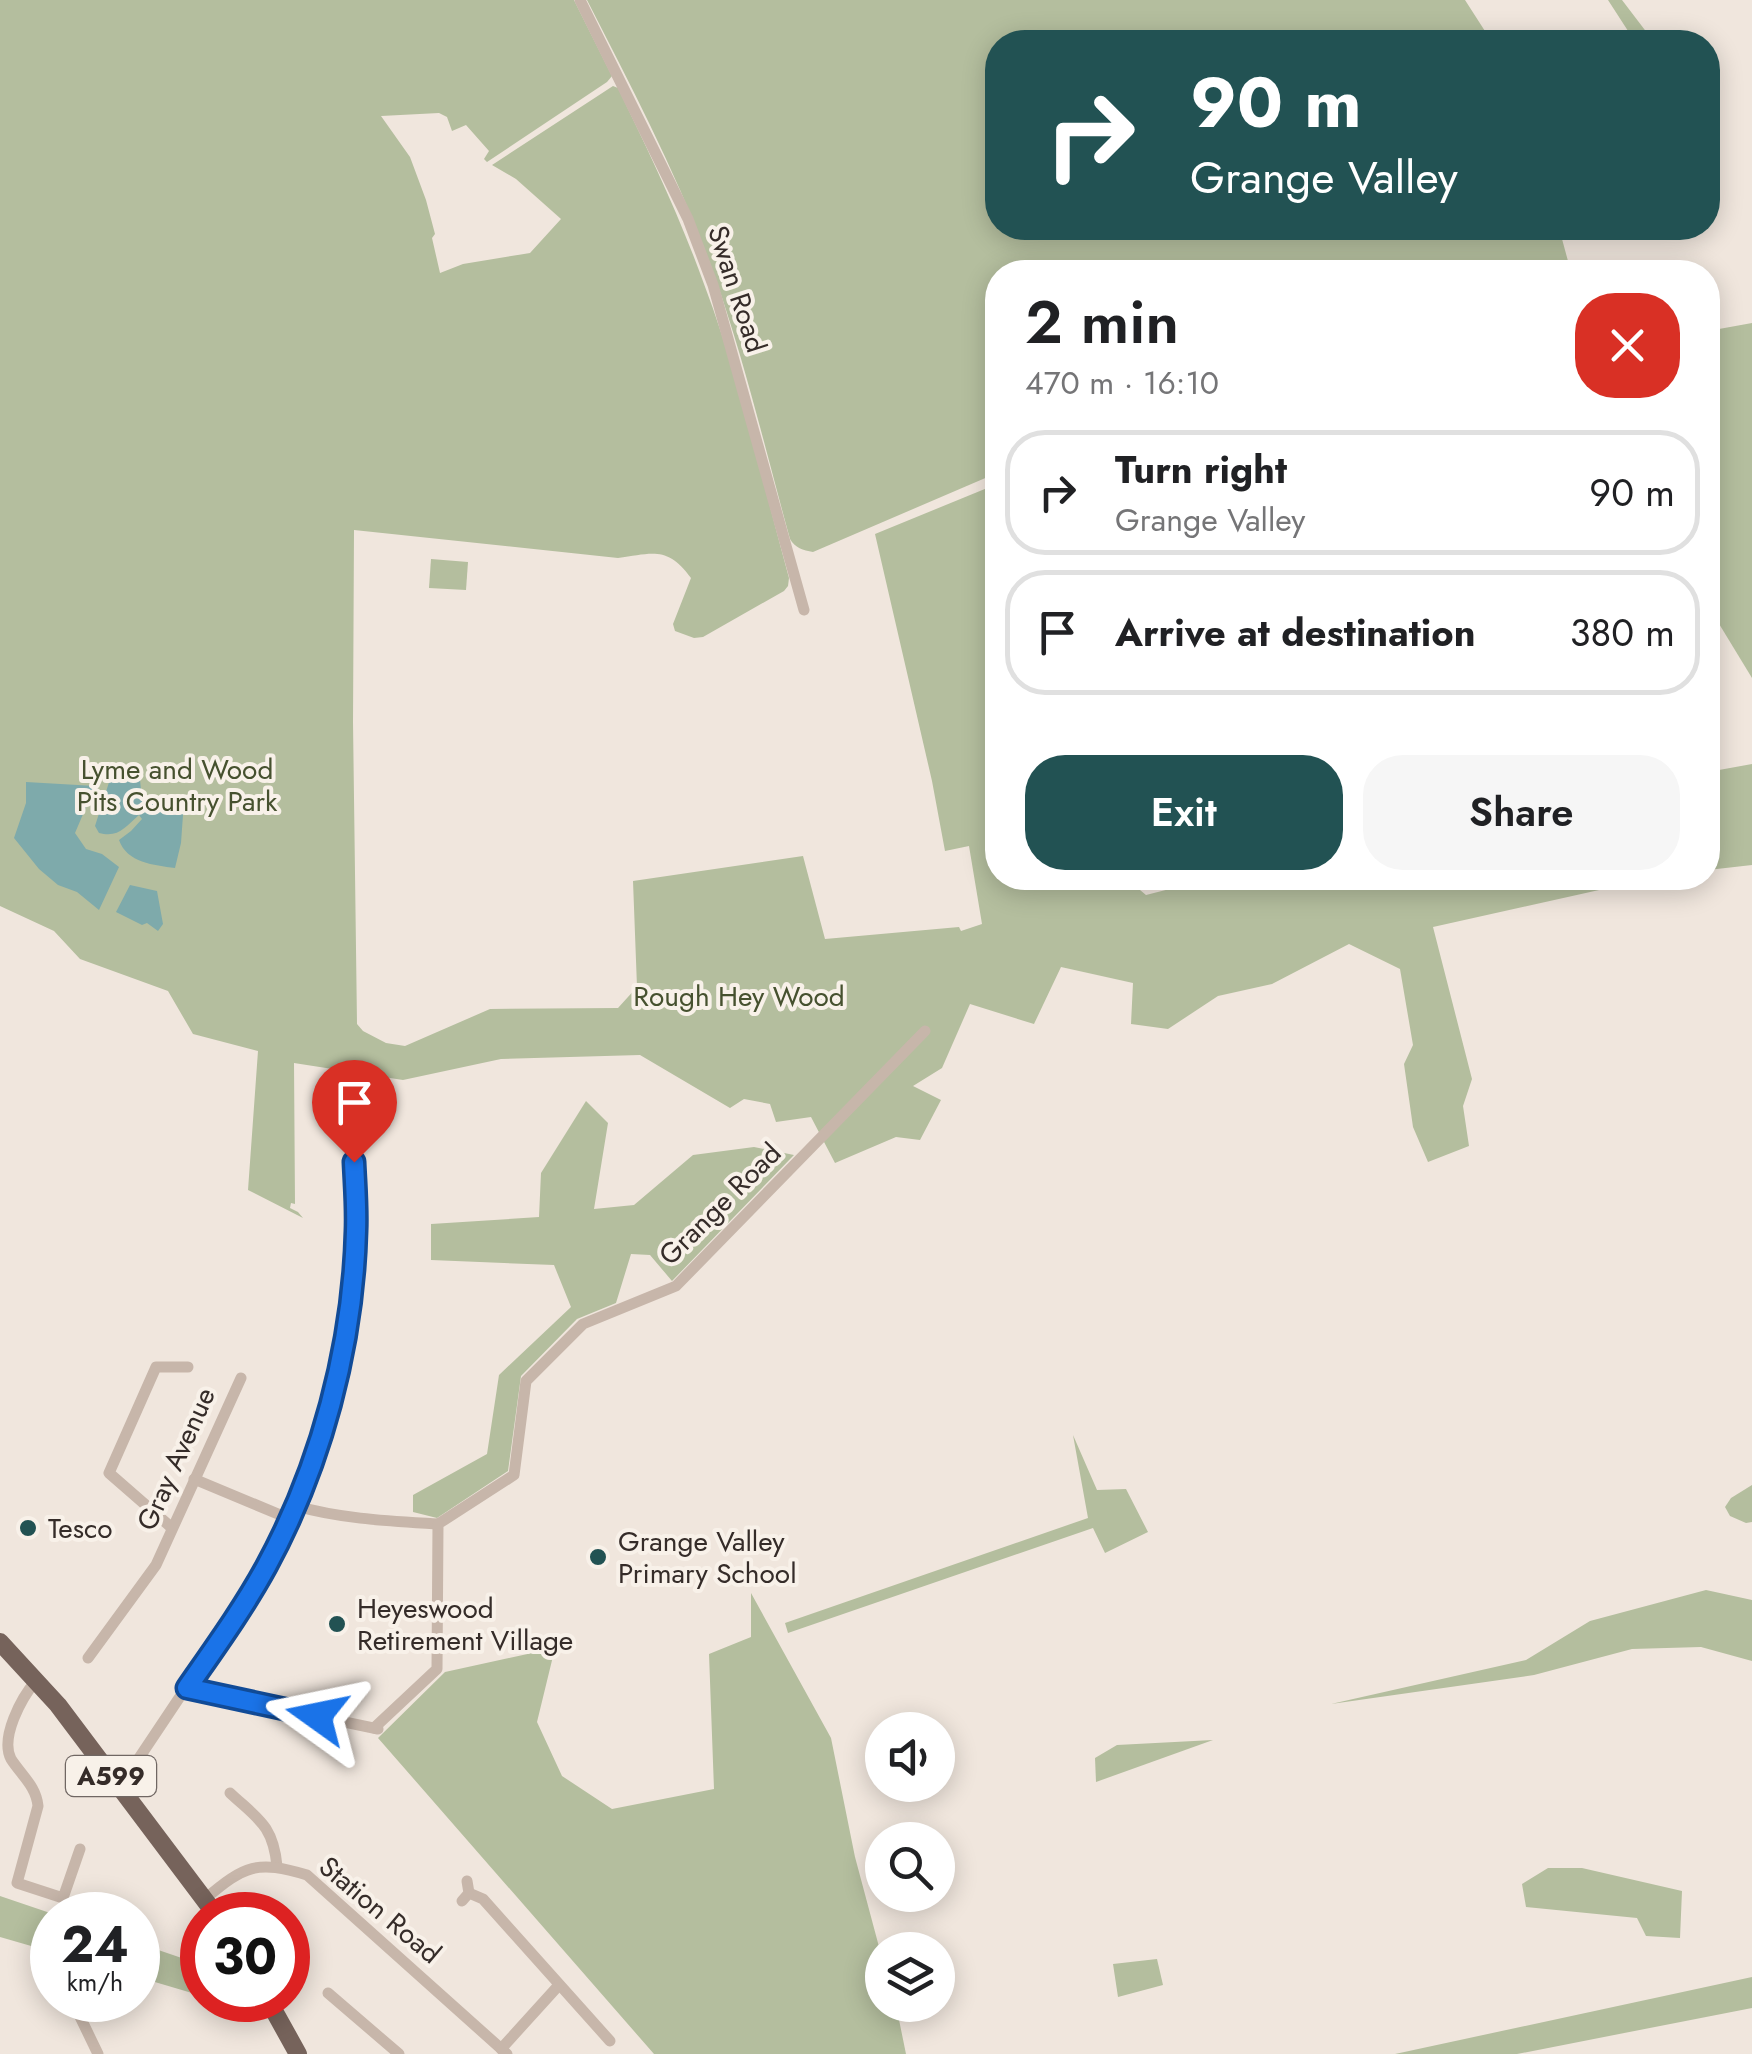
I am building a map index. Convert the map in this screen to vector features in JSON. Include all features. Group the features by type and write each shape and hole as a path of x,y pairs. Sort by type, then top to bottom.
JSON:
{"main road":[{"name":"A599","path":"0,1642 58,1705 200,1892"},
{"path":"280,2022 298,2054"}],"street":[{"name":"Swan Road","path":"580,0 694,236 718,304 804,610"},
{"name":"Grange Road","path":"438,1524 514,1475 526,1382 583,1324 676,1286 925,1031"},
{"path":"120,1788 266,1568 296,1506 319,1442 350,1305 356,1231 354,1128"},
{"path":"172,1528 109,1472 156,1367 188,1367"},
{"name":"Gray Avenue","path":"88,1658 156,1565 240,1378"},
{"path":"194,1479 290,1519"},
{"path":"187,1688 378,1729 437,1668 438,1524 353,1518 296,1506"},
{"path":"36,1681 21,1700 5,1744 9,1757 33,1787 38,1806 17,1883 63,1898 80,1849"},
{"path":"228,1814 234,1798 268,1828 275,1846 276,1866"},
{"name":"Station Road","path":"212,1892 247,1869 276,1866 307,1876 504,2051"},
{"path":"74,1868 89,1873"},
{"path":"466,1891 482,1898 610,2041"},
{"path":"504,2051 560,1985"},
{"path":"328,1993 398,2054"},
{"path":"83,2022 98,2054"}],"green space":[{"path":"0,0 574,0 612,76 487,162 484,159 489,151 466,125 452,131 447,117 439,113 381,116 410,157 435,234 432,238 440,273 463,264 530,253 561,219 516,179 492,165 613,86 618,88 664,185 717,320 789,578 784,591 703,637 694,638 675,631 673,624 691,578 667,556 618,558 354,530 357,1024 363,1031 386,1043 405,1046 490,1009 618,1008 637,987 633,881 803,856 825,939 959,927 961,931 982,924 969,846 945,851 875,534 985,489 985,890 1140,890 1146,895 1166,890 1599,890 1433,927 1472,1079 1463,1106 1469,1146 1428,1162 1413,1127 1404,1064 1413,1045 1400,969 1349,944 1272,984 1218,996 1168,1029 1131,1024 1133,983 1061,967 1034,1024 970,1004 942,1068 913,1086 941,1100 920,1140 896,1137 835,1163 811,1117 776,1122 770,1104 744,1099 730,1108 640,1055 501,1059 403,1080 294,1063 295,1204 291,1203 290,1208 303,1218 248,1190 258,1051 193,1034 168,991 80,959 54,931 0,906"},
{"path":"587,0 1465,0 1484,30 985,30 985,240 1562,240 1568,260 985,260 985,478 813,552 797,547 790,539 754,403 712,269 654,133"},
{"path":"1608,0 1622,0 1645,30 1627,30"},
{"path":"1752,323 1752,678 1720,625 1720,329"},
{"path":"431,559 468,562 466,590 429,588"},
{"path":"1752,764 1752,865 1720,869 1720,770"},
{"path":"586,1101 608,1123 594,1209 634,1205 693,1155 754,1147 794,1155 672,1281 650,1255 631,1254 616,1303 577,1319 521,1376 508,1471 437,1518 413,1512 413,1495 487,1454 499,1375 571,1307 554,1265 431,1260 431,1224 539,1217 541,1173"},
{"path":"1073,1435 1097,1490 1126,1489 1148,1532 1105,1553 1093,1528 788,1633 785,1623 1088,1518"},
{"path":"1752,1485 1752,1522 1746,1523 1730,1516 1725,1507 1731,1498"},
{"path":"1706,1590 1752,1600 1752,1661 1701,1647 1632,1649 1534,1675 1331,1704 1526,1660 1590,1621"},
{"path":"751,1593 831,1738 865,1894 865,1912 870,1912 875,1932 865,1932 865,2022 899,2022 906,2054 654,2054 378,1738 445,1672 555,1648 537,1722 562,1776 612,1809 714,1789 709,1654 751,1637"},
{"path":"1213,1740 1096,1782 1095,1758 1117,1745"},
{"path":"1548,1868 1582,1868 1682,1891 1680,1938 1646,1936 1637,1918 1526,1907 1522,1884"},
{"path":"0,1896 30,1906 30,1946 0,1937"},
{"path":"160,1951 180,1957 180,1989 160,1984"},
{"path":"1157,1959 1163,1985 1118,1997 1113,1964"},
{"path":"1752,1977 1752,2008 1517,2054 1395,2054"}],"water":[{"path":"124,768 139,769 141,790 147,802 163,804 169,798 184,801 175,868 142,862 123,848 119,840 142,819 139,815 112,834 99,833 95,826 112,773"},
{"path":"26,782 95,786 75,833 86,849 102,854 119,867 99,910 39,869 14,838 26,803"},
{"path":"130,885 157,891 163,924 158,931 116,912"}],"place":[{"name":"Tesco","path":"28,1528"},
{"name":"Grange Valley Primary School","path":"598,1557"},
{"name":"Heyeswood Retirement Village","path":"337,1624"}],"route":[{"path":"317,1716 187,1688 266,1568 296,1506 319,1442 350,1305 356,1231 354,1162"}],"park label":[{"name":"Lyme and Wood Pits Country Park","path":"177,785"},
{"name":"Rough Hey Wood","path":"739,996"}]}
